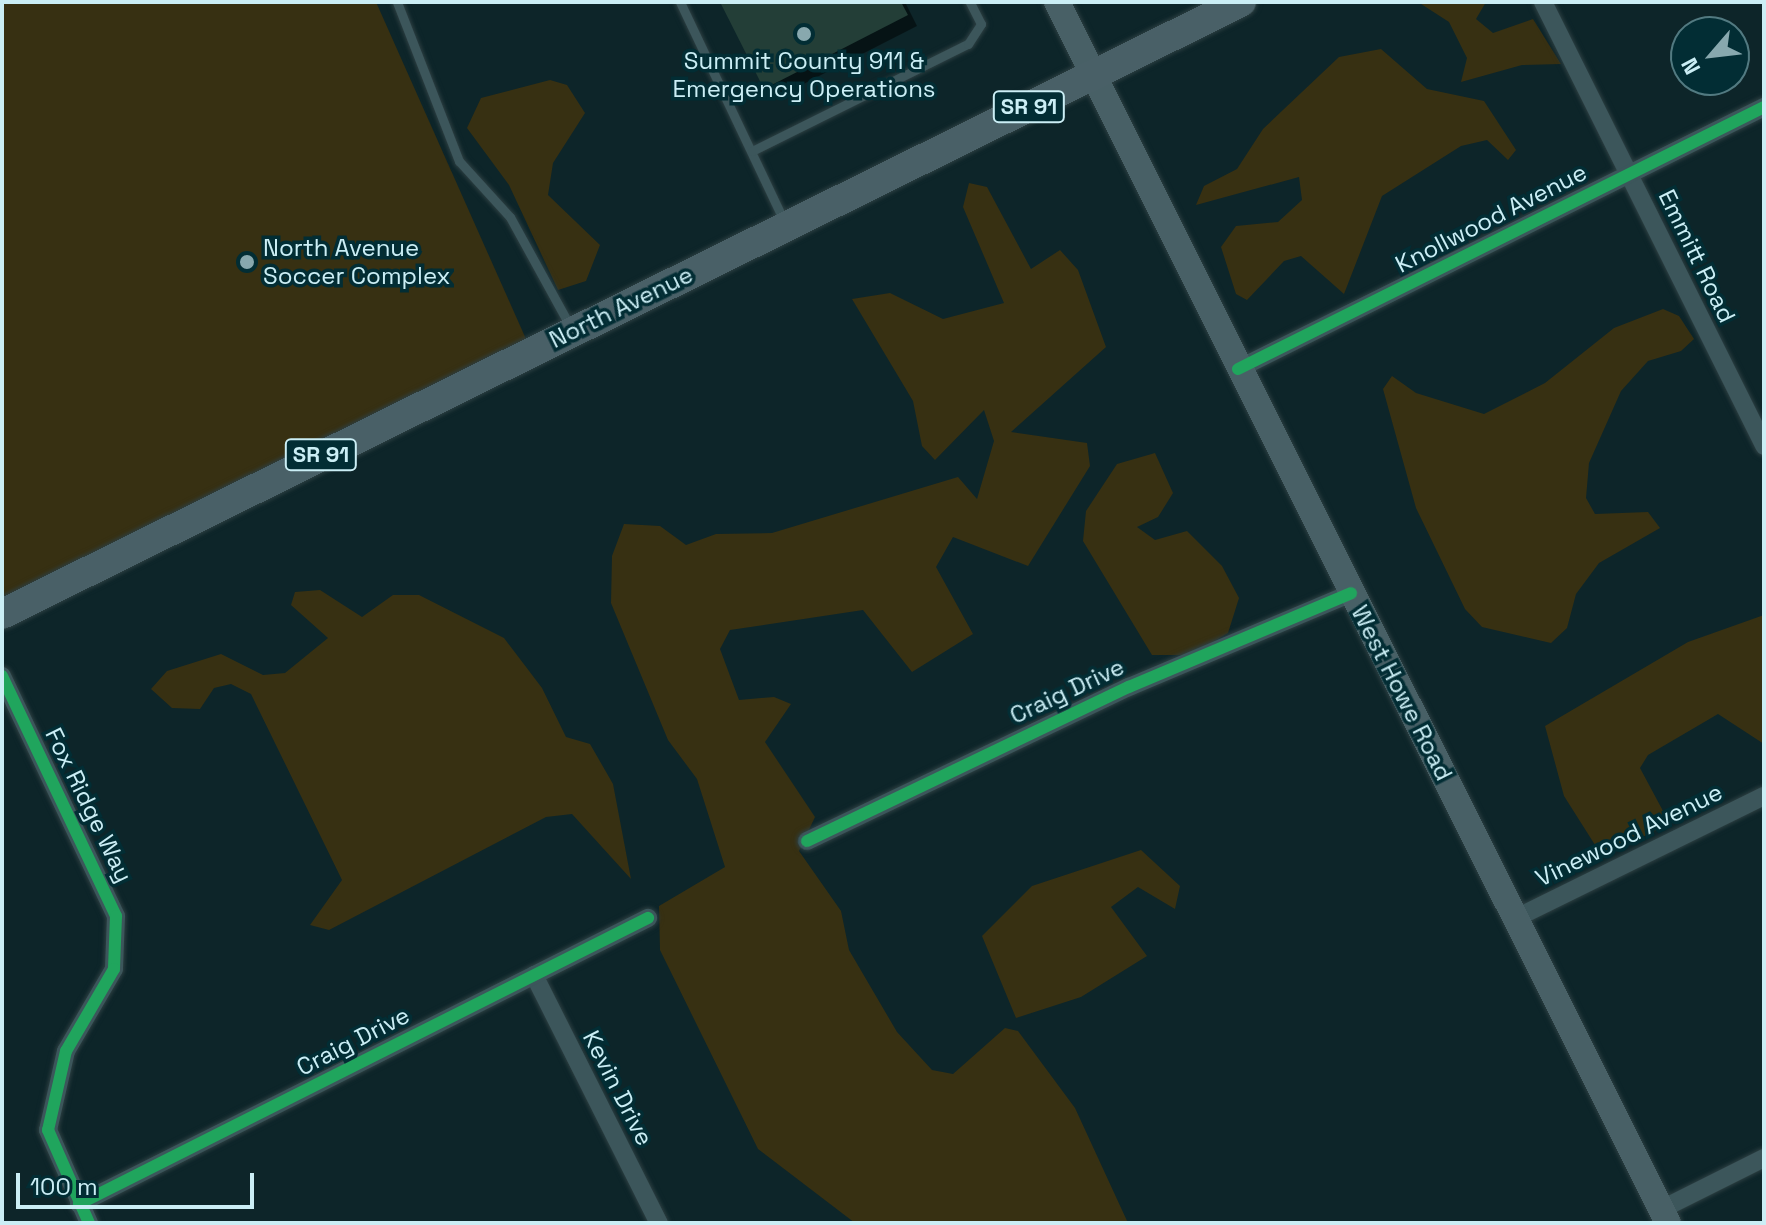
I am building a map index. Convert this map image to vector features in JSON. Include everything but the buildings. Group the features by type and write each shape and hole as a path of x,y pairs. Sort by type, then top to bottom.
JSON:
{"main road":[{"name":"West Howe Road","path":"1057,2 1238,369 1665,1216"},
{"name":"North Avenue","path":"2,614 1241,2"}],"street":[{"name":"Emmitt Road","path":"1543,2 1764,446"},
{"name":"Knollwood Avenue","path":"1238,369 1764,107"},
{"name":"Craig Drive","path":"807,841 1129,687 1351,593"},
{"name":"Fox Ridge Way","path":"2,676 116,916 114,969 66,1051 48,1130 89,1223"},
{"name":"Vinewood Avenue","path":"1516,918 1764,796"},
{"name":"Craig Drive","path":"79,1204 648,918"},
{"name":"Kevin Drive","path":"534,975 659,1223"},
{"path":"1665,1216 1764,1158"}],"lane":[{"path":"397,2 459,161 510,217 573,331"},
{"path":"680,2 787,226"},
{"path":"752,151 968,44 981,24 970,2"}],"shaded area":[{"name":"North Avenue Soccer Complex","path":"2,2 376,2 526,339 2,602"},
{"path":"1418,2 1486,2 1476,19 1493,33 1533,19 1561,64 1522,65 1461,82 1467,58 1449,22"},
{"path":"1381,49 1427,89 1484,101 1516,150 1508,160 1487,140 1461,146 1382,196 1344,294 1301,256 1284,261 1247,300 1236,294 1221,247 1236,226 1278,222 1302,200 1299,177 1196,205 1204,186 1237,169 1263,129 1339,57"},
{"path":"550,80 567,85 585,113 553,163 548,195 600,245 586,281 558,290 509,185 467,128 481,98"},
{"path":"969,183 987,187 1031,269 1060,250 1078,270 1106,347 1011,432 1087,443 1090,466 1028,566 953,537 936,567 973,634 912,672 863,610 730,630 720,649 739,700 774,697 791,704 765,742 815,817 799,851 841,911 849,950 897,1032 932,1070 953,1074 1005,1028 1018,1031 1075,1108 1128,1223 855,1223 758,1149 660,950 659,906 725,867 697,779 668,740 611,603 612,556 624,524 660,526 686,545 716,534 772,533 958,477 977,499 994,441 984,410 935,460 922,446 913,401 852,299 890,293 943,319 1004,303 963,207"},
{"path":"1663,309 1679,316 1694,339 1681,351 1648,361 1621,391 1589,463 1586,498 1595,514 1648,512 1660,528 1599,563 1576,594 1567,628 1551,643 1482,627 1465,609 1416,508 1383,389 1392,376 1416,393 1484,414 1545,383 1614,328"},
{"path":"1155,453 1173,493 1158,517 1137,527 1155,540 1187,531 1222,566 1239,598 1228,633 1191,655 1152,655 1083,541 1086,511 1117,464"},
{"path":"320,590 362,617 393,595 419,595 504,638 542,688 566,737 590,744 613,784 631,879 572,814 546,817 329,930 310,925 342,880 251,694 231,684 214,688 200,709 172,708 151,689 167,671 221,654 263,675 285,673 328,638 291,605 295,592"},
{"path":"1764,615 1764,744 1718,714 1648,755 1640,768 1670,824 1602,856 1564,796 1545,726 1688,642"},
{"path":"1141,850 1180,886 1175,909 1138,887 1111,907 1147,956 1081,997 1016,1018 982,936 1032,886"}],"cycle path":[{"path":"1238,369 1764,107"},
{"path":"807,841 1129,687 1351,593"},
{"path":"2,676 116,916 114,969 66,1051 48,1130 89,1223"},
{"path":"79,1204 648,918"}],"place":[{"name":"Summit County 911 & Emergency Operations","path":"804,34"},
{"name":"North Avenue Soccer Complex","path":"247,262"}]}
